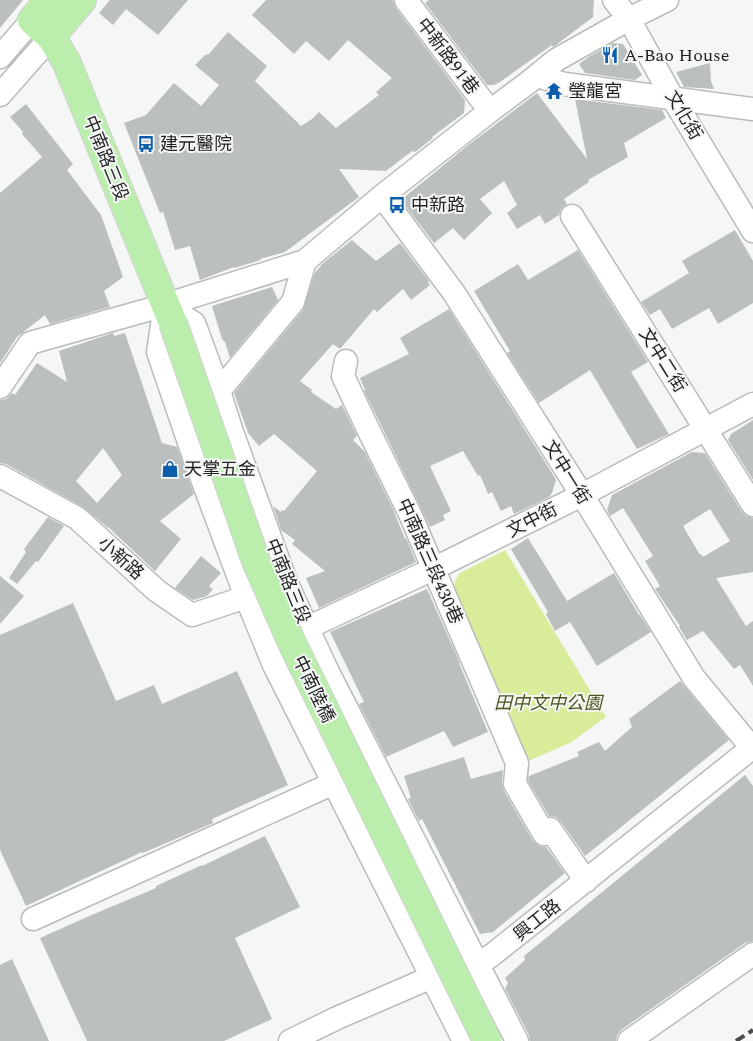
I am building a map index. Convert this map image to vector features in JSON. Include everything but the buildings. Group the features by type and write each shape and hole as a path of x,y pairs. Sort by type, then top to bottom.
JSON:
{"main road":[{"path":"41,28 49,0"},
{"path":"41,28 82,0"},
{"name":"中南路三段","path":"41,28 66,61 169,314"},
{"name":"中南陸橋","path":"169,314 256,561 296,652 487,1041"}],"street":[{"name":"中新路91巷","path":"406,0 490,111"},
{"name":"文化街","path":"614,0 629,19 672,97 753,231"},
{"path":"0,387 30,343 169,314 305,261 382,196 556,60 667,0"},
{"path":"0,57 41,28"},
{"path":"0,95 41,28"},
{"path":"536,76 566,84 753,109"},
{"name":"文中一街","path":"382,196 454,293 582,495 694,678 753,747"},
{"name":"文中二街","path":"572,216 753,505"},
{"path":"219,391 293,302 305,261"},
{"path":"169,314 158,352 195,460 246,597 274,665 464,1041"},
{"name":"中南路三段","path":"169,314 194,323 286,584 306,628 516,1041"},
{"name":"中南路三段430巷","path":"346,361 344,376 410,514 516,773 544,834 550,829 586,880"},
{"name":"文中街","path":"306,628 433,569 582,495 753,404"},
{"name":"小新路","path":"0,476 77,518 158,590 192,615 246,597"},
{"name":"興工路","path":"290,1041 337,1018 432,977 477,965 753,747"},
{"path":"34,920 334,783"},
{"path":"629,1041 753,954"}],"green space":[{"name":"田中文中公園","path":"505,550 606,717 570,743 528,761 452,595 455,581 460,573"}],"railway":[{"path":"736,1041 753,1030"}],"place":[{"name":"A-Bao House","path":"610,55"},
{"name":"瑩龍宮","path":"554,91"},
{"name":"建元醫院","path":"146,144"},
{"name":"中新路","path":"397,205"},
{"name":"天掌五金","path":"170,469"}]}
